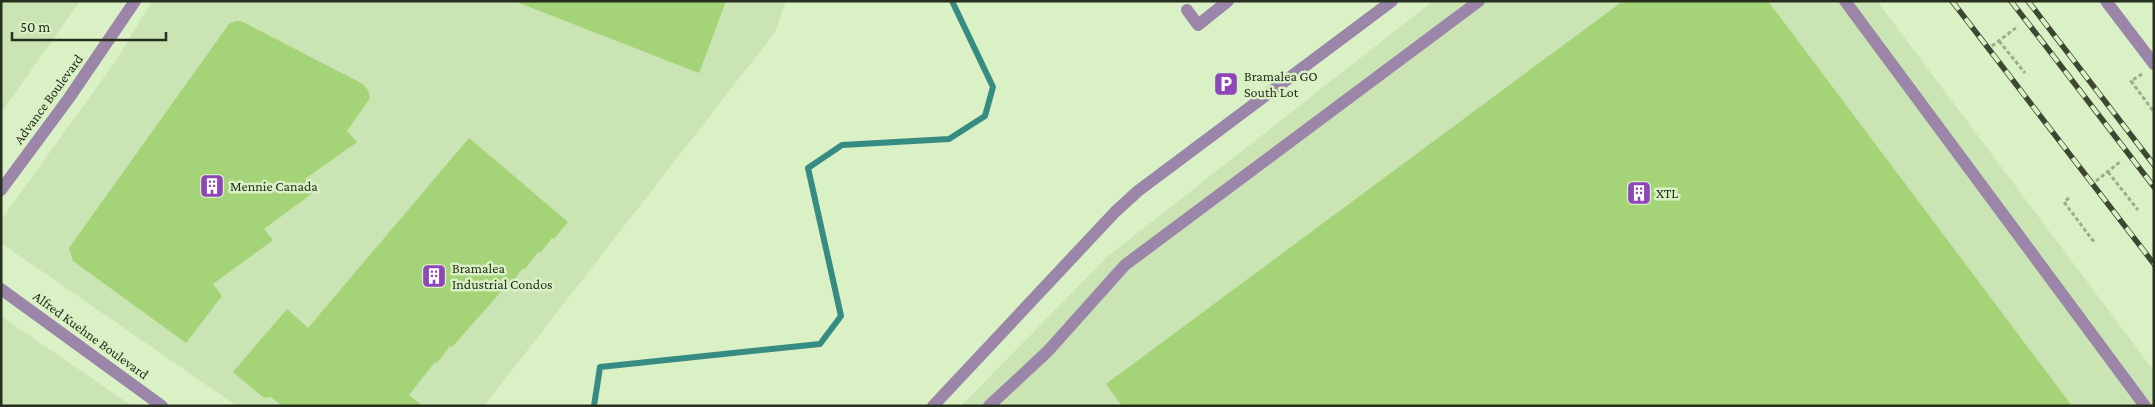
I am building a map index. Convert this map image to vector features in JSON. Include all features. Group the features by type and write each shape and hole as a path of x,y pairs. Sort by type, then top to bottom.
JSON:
{"street":[{"name":"Advance Boulevard","path":"1,190 69,98 135,1"},
{"path":"1187,10 1198,25 1228,1"},
{"path":"933,406 1138,191 1392,1"},
{"path":"989,406 1048,351 1125,265 1478,1"},
{"path":"1845,1 2145,406"},
{"path":"2106,1 2150,67"},
{"name":"Alfred Kuehne Boulevard","path":"1,289 162,406"}],"path":[{"path":"1992,46 2017,27"},
{"path":"1999,41 2024,73"},
{"path":"2150,67 2131,81 2154,112"},
{"path":"2096,181 2120,162"},
{"path":"2108,172 2138,210"},
{"path":"2069,198 2064,202 2094,242"}],"shaded area":[{"path":"1,1 80,1 1,113"},
{"path":"152,1 786,1 775,32 484,406 237,406 1,243 1,220 115,62"},
{"name":"XTL","path":"1433,1 1877,1 2154,371 2154,406 961,406 1107,257"},
{"path":"1,316 132,406 1,406"}],"building":[{"path":"514,1 726,1 699,73"},
{"name":"XTL","path":"1623,1 1768,1 2072,406 1122,406 1106,384"},
{"name":"Mennie Canada","path":"241,21 363,84 368,90 370,98 347,131 357,142 305,179 314,192 264,229 273,240 213,284 222,296 186,343 73,261 69,248 229,24"},
{"name":"Bramalea Industrial Condos","path":"469,138 568,222 540,253 538,252 525,269 523,268 510,285 508,284 452,347 450,346 437,363 435,362 409,395 423,406 282,406 271,397 264,398 233,372 287,309 308,328"}],"waterway":[{"path":"594,406 600,367 820,344 841,316 808,168 842,145 949,139 985,116 993,87 952,1"}],"railway":[{"path":"1952,1 2154,264"},
{"path":"2011,1 2154,187"},
{"path":"2028,1 2154,165"}],"place":[{"name":"Bramalea GO South Lot","path":"1226,84"},
{"name":"Mennie Canada","path":"212,186"},
{"name":"XTL","path":"1639,193"},
{"name":"Bramalea Industrial Condos","path":"434,276"}]}
